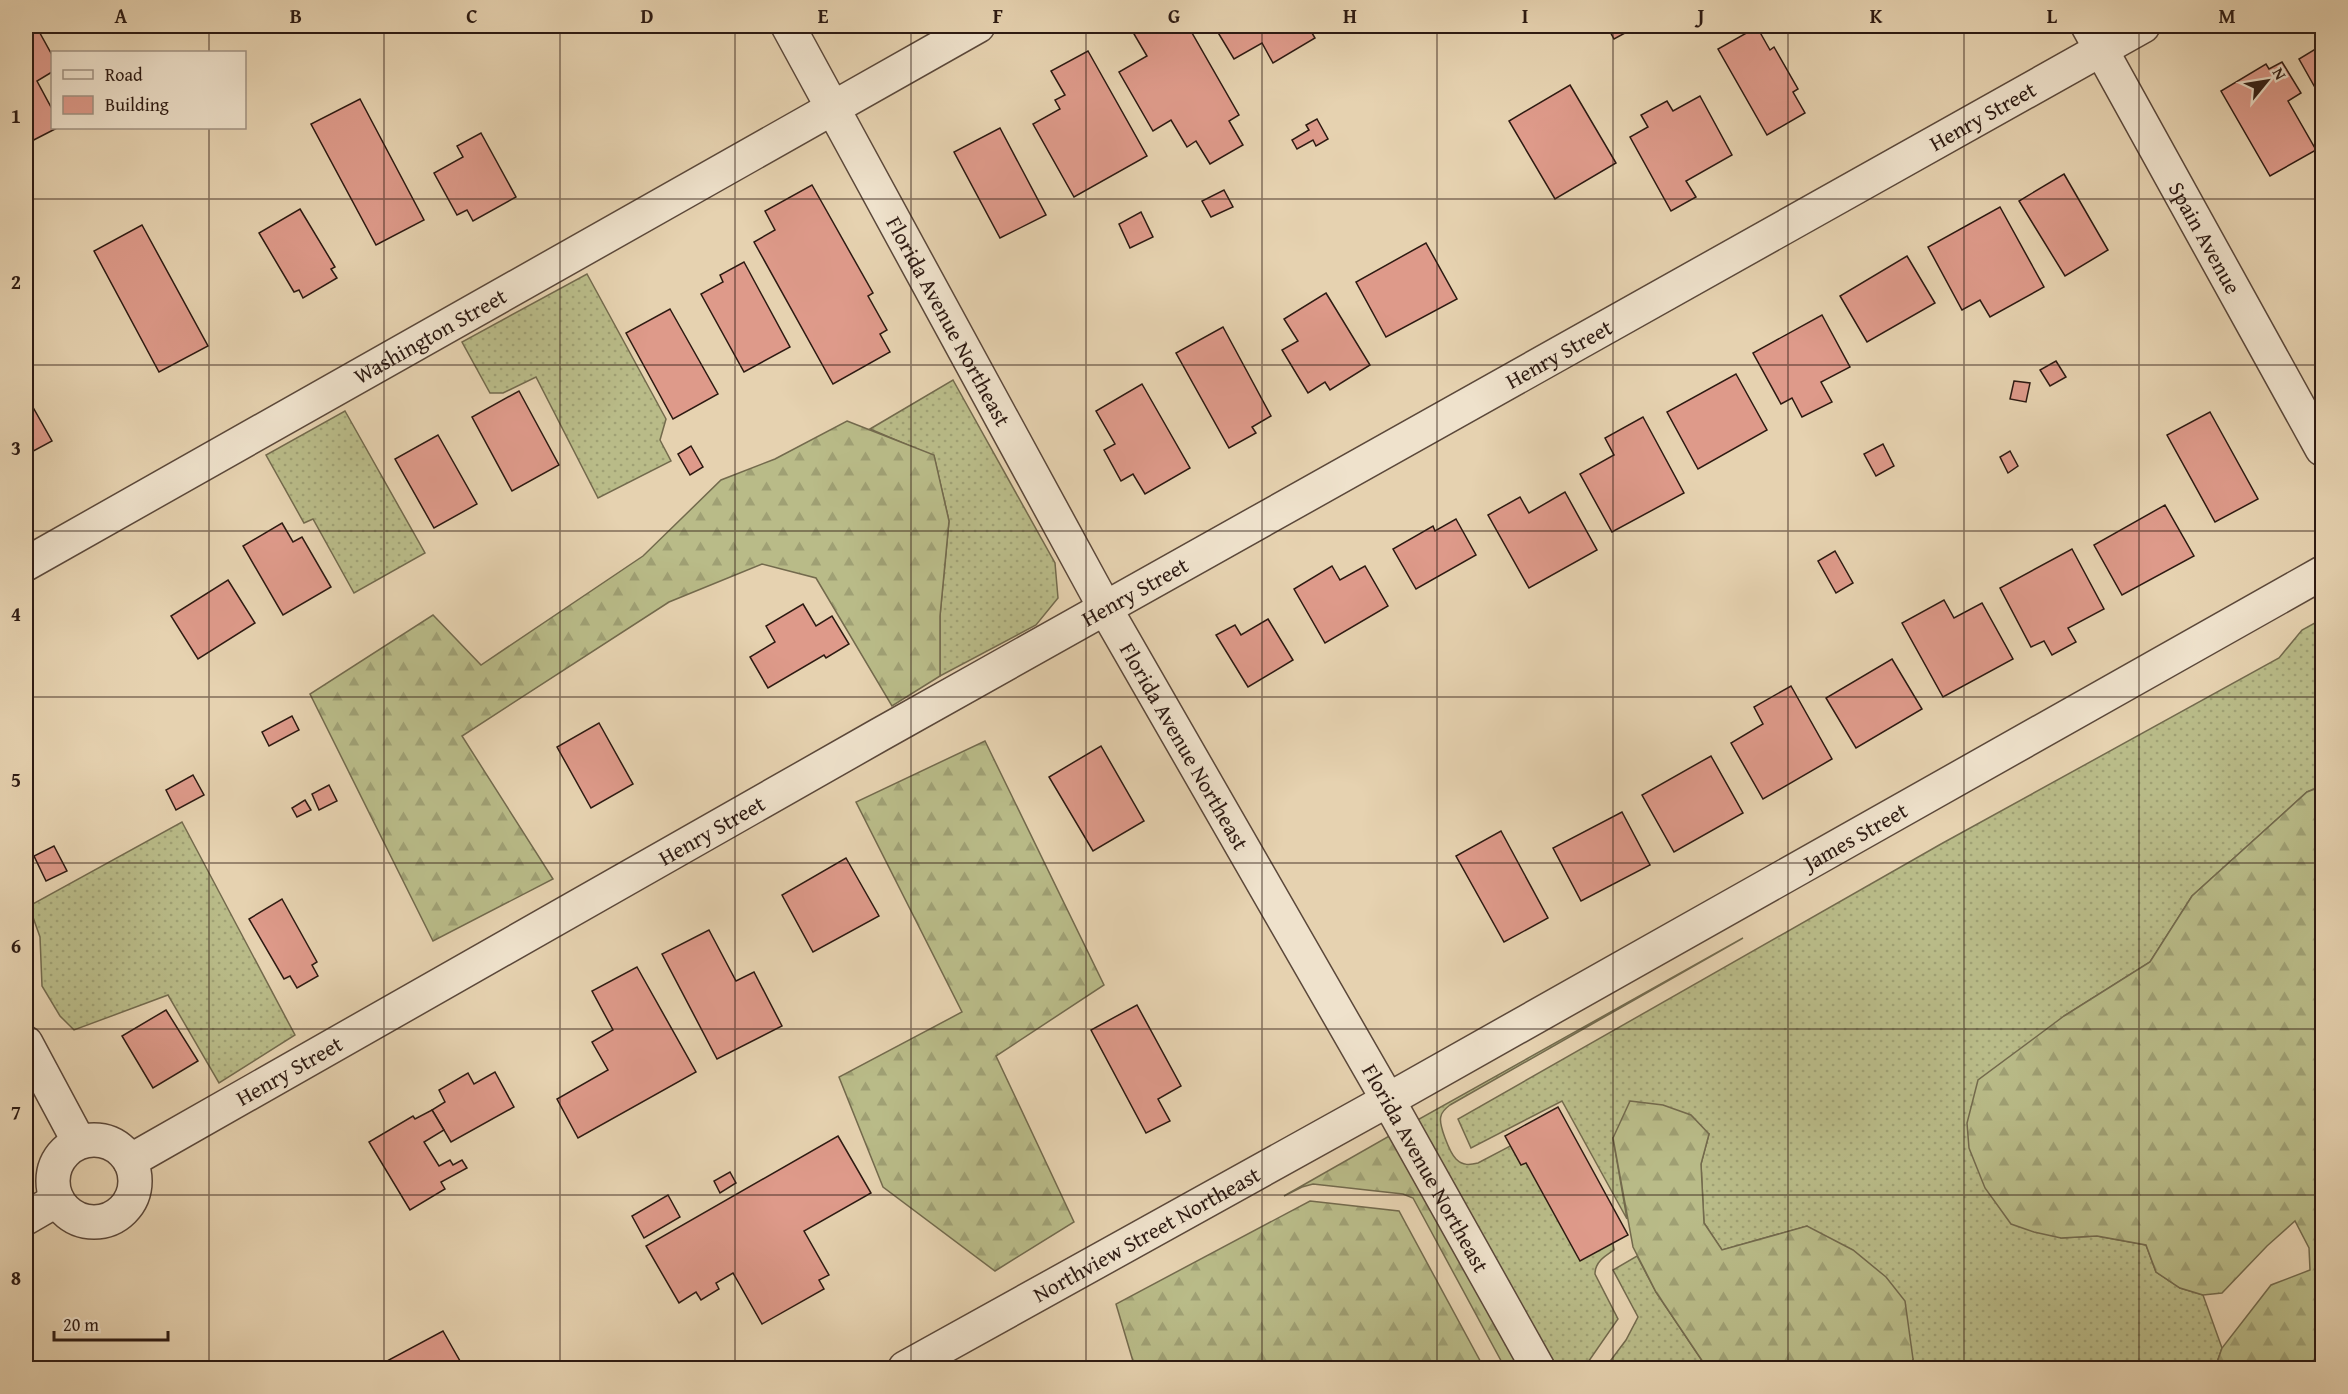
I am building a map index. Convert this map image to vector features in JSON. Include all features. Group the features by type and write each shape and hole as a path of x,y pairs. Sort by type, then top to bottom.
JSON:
{"street":[{"name":"Florida Avenue Northeast","path":"788,26 1105,608 1388,1101 1538,1368"},
{"name":"Washington Street","path":"26,564 978,26"},
{"name":"Henry Street","path":"130,1161 1105,608 2094,38 2143,26"},
{"name":"Spain Avenue","path":"2094,38 2322,449"},
{"name":"James Street","path":"1388,1101 2322,573"},
{"path":"26,1043 80,1142"},
{"name":"Northview Street Northeast","path":"905,1368 1388,1101"},
{"path":"90,1139 113,1144 130,1161 134,1173 133,1192 123,1209 114,1217 88,1222 65,1211 57,1200 52,1187 53,1173 58,1160 67,1149 80,1142 90,1139"},
{"path":"26,1218 57,1200"}],"green space":[{"path":"587,274 666,419 660,440 671,461 598,498 536,377 503,393 490,393 462,342"},
{"path":"953,380 1055,563 1058,598 1036,625 940,676 940,616 949,521 934,456 870,429"},
{"path":"345,411 425,553 354,593 313,519 304,523 266,455"},
{"path":"847,421 934,455 949,521 940,616 940,676 892,706 816,578 762,564 669,602 462,736 553,879 433,941 310,694 433,615 481,665 643,556 721,480 775,459"},
{"path":"2322,619 2322,786 2307,792 2192,896 2150,962 2064,1016 2061,1238 2097,1236 2146,1245 2156,1272 2180,1288 2203,1295 2222,1348 2215,1368 1911,1368 1913,1359 1807,1226 1722,1250 1704,1223 1701,1164 1709,1134 1613,1138 1627,1219 1562,1101 1471,1148 1458,1119 1941,844 2279,658 2302,630"},
{"path":"985,741 1104,985 996,1056 1074,1222 995,1271 883,1187 839,1077 962,1012 856,802"},
{"path":"2322,786 2322,1350 2308,1368 2215,1368 2222,1348 2271,1285 2310,1270 2309,1248 2295,1221 2267,1246 2222,1293 2203,1295 2180,1288 2156,1272 2146,1245 2097,1236 2061,1238 2011,1224 1985,1188 1969,1148 1967,1123 1978,1080 2064,1016 2150,962 2192,896 2307,792"},
{"path":"182,822 295,1035 219,1083 168,995 74,1030 60,1016 42,986 40,937 29,906"},
{"path":"1743,938 1450,1105 1442,1113 1441,1125 1448,1145 1456,1159 1467,1164 1478,1163 1554,1123 1610,1226 1614,1250 1599,1263 1595,1274 1618,1319 1584,1368 1524,1368 1412,1123"},
{"path":"1630,1101 1663,1105 1691,1115 1709,1134 1701,1164 1704,1223 1722,1250 1807,1226 1853,1250 1886,1277 1905,1301 1913,1359 1911,1368 1707,1368 1656,1292 1633,1247 1613,1138"},
{"path":"1412,1123 1524,1368 1505,1368 1413,1198 1403,1194 1313,1184 1284,1196"},
{"path":"1310,1201 1399,1211 1484,1368 1135,1368 1116,1304"},
{"path":"1637,1256 1656,1292 1707,1368 1605,1368 1626,1340 1638,1317 1613,1270"}],"building":[{"path":"26,26 36,26 51,53 51,73 37,81 51,107 51,129 55,129 26,144"},
{"path":"1148,26 1188,26 1239,115 1229,121 1243,145 1210,164 1196,141 1187,147 1171,120 1153,131 1119,72 1147,56 1134,34"},
{"path":"1214,26 1308,26 1315,38 1273,63 1262,43 1234,59"},
{"path":"1607,26 1624,26 1627,32 1614,39"},
{"path":"1940,26 1956,26 1944,33"},
{"path":"1757,27 1770,50 1774,47 1798,89 1793,92 1805,113 1767,135 1718,49"},
{"path":"2322,45 2322,100 2299,59"},
{"path":"1088,51 1147,156 1074,197 1033,124 1060,109 1055,100 1065,95 1051,71"},
{"path":"2282,62 2301,93 2288,101 2316,150 2270,176 2221,91 2266,64 2269,69"},
{"path":"1570,85 1616,163 1555,199 1509,121"},
{"path":"1700,96 1732,155 1686,181 1696,197 1671,211 1630,137 1648,127 1641,115 1667,101 1673,111"},
{"path":"360,99 424,220 376,245 311,124"},
{"path":"1317,119 1328,139 1316,146 1313,140 1297,149 1292,140 1309,130 1306,125"},
{"path":"1000,128 1046,215 1000,238 954,152"},
{"path":"481,133 516,197 473,221 467,210 457,215 434,173 463,157 457,146"},
{"path":"2064,174 2108,250 2065,276 2019,201"},
{"path":"812,185 873,293 868,296 887,330 880,334 890,352 833,384 754,242 775,230 765,211"},
{"path":"1224,190 1233,207 1211,217 1202,201"},
{"path":"2000,207 2044,287 1990,317 1980,300 1962,310 1928,247"},
{"path":"300,209 335,267 331,269 337,278 303,298 299,290 294,292 259,233"},
{"path":"1141,212 1153,237 1130,248 1119,224"},
{"path":"142,225 208,346 159,372 94,251"},
{"path":"1426,243 1457,299 1386,337 1356,282"},
{"path":"1907,256 1935,303 1867,342 1840,296"},
{"path":"744,262 790,347 744,372 701,294 723,282 720,275"},
{"path":"1326,293 1370,365 1330,390 1325,382 1308,393 1282,350 1298,341 1284,319"},
{"path":"670,309 718,394 673,419 626,333"},
{"path":"1822,315 1850,367 1821,382 1832,402 1802,417 1792,398 1781,404 1753,353"},
{"path":"1223,327 1271,416 1252,427 1256,433 1229,448 1176,353"},
{"path":"2056,361 2066,377 2050,386 2040,370"},
{"path":"1736,374 1767,430 1698,469 1667,412"},
{"path":"2014,381 2030,383 2026,402 2010,399"},
{"path":"1142,384 1190,468 1145,494 1133,474 1121,481 1104,450 1115,444 1096,411"},
{"path":"519,391 559,465 512,491 472,417"},
{"path":"26,402 27,404 30,402 52,441 26,455"},
{"path":"2210,412 2258,499 2215,522 2167,435"},
{"path":"1643,417 1684,493 1612,532 1580,474 1614,455 1605,438"},
{"path":"438,435 477,504 434,528 395,459"},
{"path":"1883,444 1894,466 1876,476 1864,454"},
{"path":"691,446 703,467 690,475 678,454"},
{"path":"2010,451 2018,466 2008,473 2000,457"},
{"path":"1565,492 1597,550 1529,588 1488,515 1520,497 1529,513"},
{"path":"2165,505 2194,556 2122,595 2094,545"},
{"path":"1456,519 1476,555 1416,589 1393,549 1433,526 1435,531"},
{"path":"282,523 293,542 302,537 331,587 283,615 243,546"},
{"path":"2072,549 2104,609 2068,628 2076,642 2052,655 2044,641 2031,647 2000,588"},
{"path":"1835,551 1853,583 1836,593 1818,561"},
{"path":"1332,566 1340,580 1365,566 1388,606 1325,643 1294,589"},
{"path":"228,580 255,623 198,659 171,616"},
{"path":"1944,600 1954,618 1982,603 2013,659 1943,697 1902,623"},
{"path":"803,604 816,626 832,616 849,644 826,658 824,655 768,688 750,657 775,642 766,626"},
{"path":"1268,619 1293,660 1248,687 1216,635 1235,625 1241,635"},
{"path":"1892,659 1922,709 1856,748 1826,698"},
{"path":"1791,686 1832,759 1763,799 1731,743 1763,724 1754,707"},
{"path":"292,716 299,730 269,746 262,732"},
{"path":"599,723 633,784 591,808 557,747"},
{"path":"1101,746 1144,821 1093,851 1049,777"},
{"path":"1711,756 1743,813 1674,852 1642,795"},
{"path":"193,775 204,795 176,810 166,790"},
{"path":"329,785 337,801 319,810 312,794"},
{"path":"305,800 311,810 297,817 292,808"},
{"path":"1622,812 1650,865 1581,901 1553,848"},
{"path":"1501,831 1548,918 1504,942 1456,856"},
{"path":"54,846 67,871 46,881 34,856"},
{"path":"846,858 879,916 813,952 782,895"},
{"path":"282,899 317,962 312,965 318,976 297,988 290,976 284,979 249,919"},
{"path":"709,930 736,981 754,972 782,1026 717,1059 662,954"},
{"path":"637,967 696,1072 578,1138 557,1099 608,1070 592,1042 613,1030 592,991"},
{"path":"1137,1005 1181,1086 1158,1099 1170,1121 1146,1133 1091,1030"},
{"path":"166,1010 198,1061 153,1088 122,1036"},
{"path":"495,1072 514,1107 451,1142 432,1110 445,1102 439,1090 468,1073 474,1084"},
{"path":"1558,1107 1628,1235 1580,1261 1526,1163 1521,1165 1505,1136"},
{"path":"432,1110 444,1130 424,1142 439,1166 450,1160 453,1165 462,1160 467,1168 441,1182 445,1189 410,1210 369,1142 413,1116 415,1119"},
{"path":"838,1136 871,1193 804,1231 829,1275 819,1280 824,1289 762,1324 733,1273 716,1283 719,1289 701,1300 696,1292 679,1303 646,1246"},
{"path":"730,1172 736,1183 720,1193 714,1181"},
{"path":"668,1195 680,1217 644,1238 632,1216"},
{"path":"443,1331 464,1368 388,1368 385,1362"}]}
